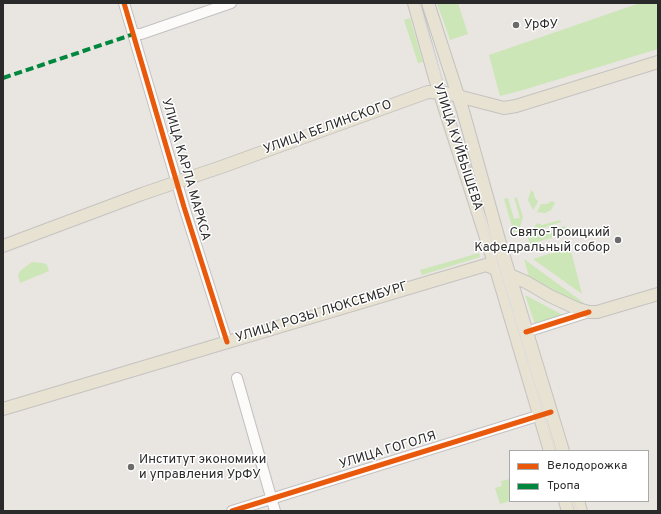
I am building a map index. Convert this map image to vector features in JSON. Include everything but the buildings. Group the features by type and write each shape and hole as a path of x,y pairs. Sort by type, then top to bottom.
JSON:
{"main road":[{"name":"УЛИЦА КУЙБЫШЕВА","path":"414,3 492,264 545,414 563,450"},
{"name":"УЛИЦА КУЙБЫШЕВА","path":"428,3 458,96 526,332 545,414 550,450"},
{"name":"УЛИЦА БЕЛИНСКОГО","path":"3,246 428,92 458,96 496,108 516,106 658,62"},
{"path":"501,247 492,264 509,275 571,306 589,312 597,312 658,294"},
{"name":"УЛИЦА РОЗЫ ЛЮКСЕМБУРГ","path":"3,409 492,264"}],"street":[{"name":"УЛИЦА КАРЛА МАРКСА","path":"124,3 226,342"},
{"path":"134,34 140,34 231,3"},
{"path":"526,332 589,312"},
{"path":"237,378 275,511"},
{"name":"УЛИЦА ГОГОЛЯ","path":"232,511 545,414"}],"green space":[{"path":"437,3 458,3 468,34 450,40"},
{"path":"640,3 658,3 658,49 500,96 489,55"},
{"path":"410,18 423,62 418,63 404,20"},
{"path":"531,190 538,202 533,210 528,200"},
{"path":"514,197 517,198 523,217 518,232 514,233 504,199 508,198 514,219 520,218"},
{"path":"552,201 555,203 551,210 545,213 537,212 541,204 547,204"},
{"path":"560,220 561,222 540,229 541,234 565,226 568,233 530,244 528,237 537,223 542,225"},
{"path":"570,247 582,294 533,259"},
{"path":"479,253 480,257 422,275 420,270"},
{"path":"524,259 584,303 582,306 530,280"},
{"path":"32,262 47,265 49,271 20,283 18,276 20,271"},
{"path":"525,295 565,316 535,324"},
{"path":"509,479 509,501 500,504 495,488 502,486 501,481"}],"tram line":[{"path":"419,3 555,450"},
{"path":"574,502 577,511"}],"marked path":[{"path":"3,78 134,34"}],"cycle path":[{"path":"124,3 184,207 227,342"},
{"path":"526,332 589,312"},
{"path":"232,511 551,412"}],"place":[{"name":"УрФУ","path":"516,25"},
{"name":"Свято-Троицкий Кафедральный собор","path":"618,240"},
{"name":"Институт экономики и управления УрФУ","path":"131,467"}]}
